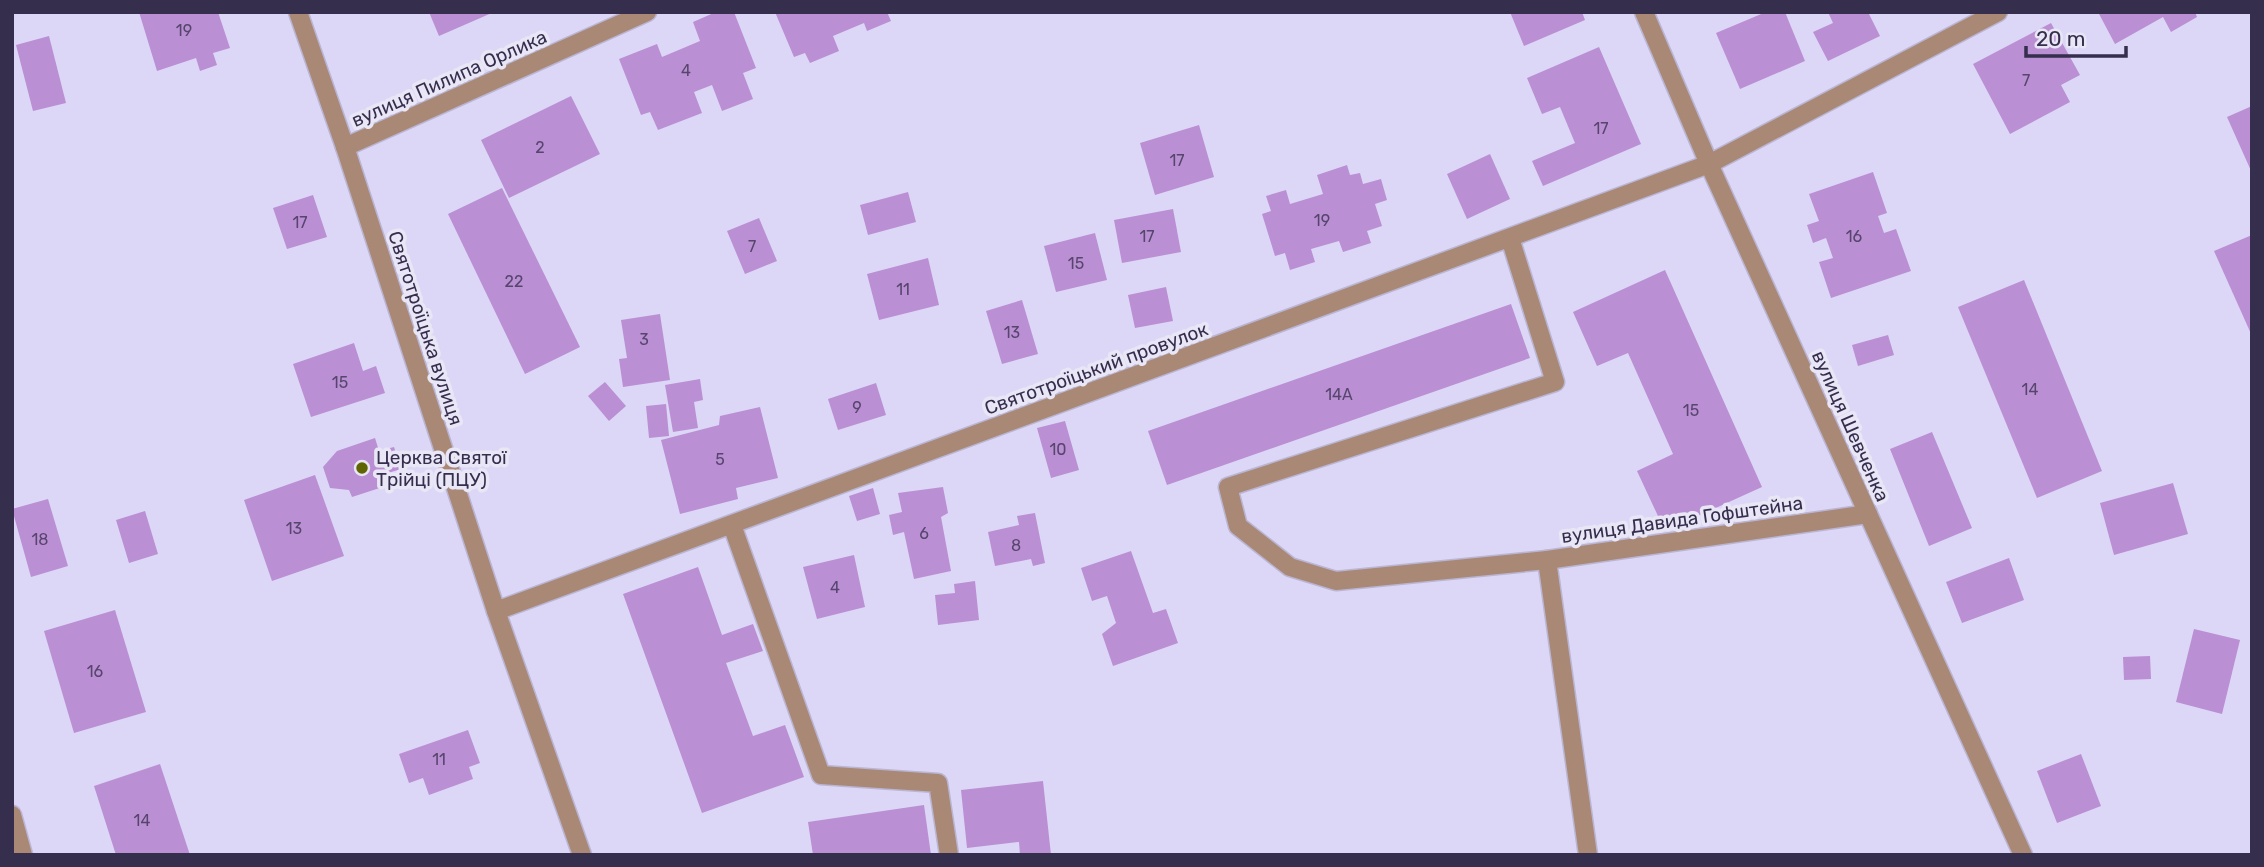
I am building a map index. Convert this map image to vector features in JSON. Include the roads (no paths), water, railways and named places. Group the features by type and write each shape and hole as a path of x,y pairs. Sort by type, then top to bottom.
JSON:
{"street":[{"name":"Святотроїцька вулиця","path":"298,12 345,147 496,611 582,855"},
{"name":"вулиця Пилипа Орлика","path":"345,147 647,12"},
{"name":"вулиця Шевченка","path":"1644,12 1709,164 2023,855"},
{"name":"Святотроїцький провулок","path":"496,611 1709,164 1998,12"},
{"path":"1510,238 1555,382 1228,487 1238,526 1290,567 1336,581 1547,560"},
{"name":"вулиця Давида Гофштейна","path":"1588,855 1547,560 1868,513"},
{"path":"732,525 821,775 938,783 949,855"},
{"path":"12,815 23,855"}],"place":[{"name":"Церква Святої Трійці (ПЦУ)","path":"362,468"}]}
